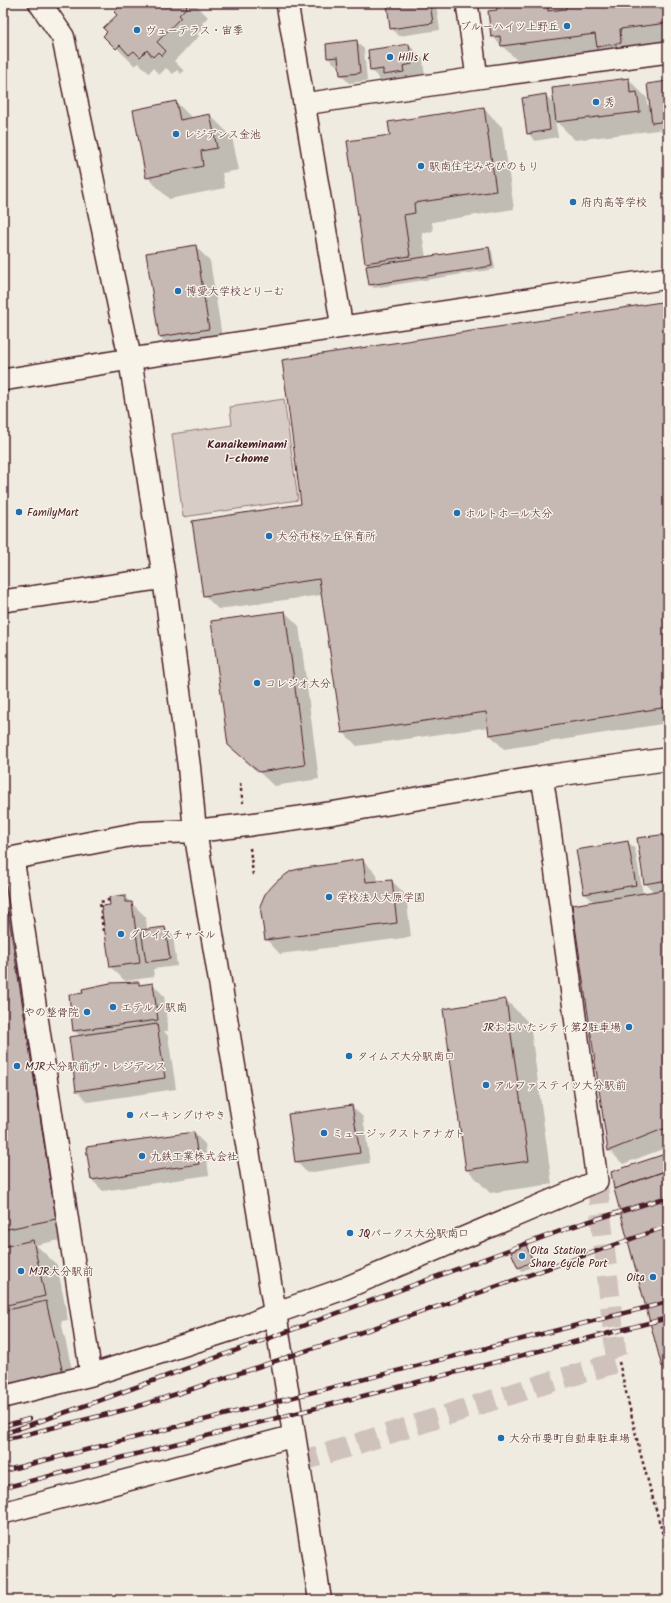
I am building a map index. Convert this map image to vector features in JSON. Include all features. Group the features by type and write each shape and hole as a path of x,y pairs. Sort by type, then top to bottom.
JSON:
{"street":[{"path":"40,3 63,37 130,359 164,578 189,767 195,831 275,1313 320,1600"},
{"path":"287,3 342,327"},
{"path":"467,3 477,78"},
{"path":"304,104 477,78 668,52"},
{"path":"3,380 130,359 668,278"},
{"path":"3,600 164,578"},
{"path":"91,1375 8,859 141,833 195,831 333,813 542,777 668,759"},
{"path":"3,1397 91,1375 247,1325 275,1313 343,1289 597,1181 542,777"},
{"path":"3,1513 294,1436"}],"path":[{"path":"103,931 100,902 109,900"},
{"path":"619,1362 640,1452 668,1553"}],"shaded area":[{"path":"284,399 298,500 183,517 172,434 232,425 230,407"}],"building":[{"name":"ヴューテラス・宙季","path":"123,3 185,3 184,4 187,7 179,15 181,17 157,42 166,51 162,56 158,52 153,57 147,50 140,57 134,51 129,55 120,45 116,49 103,36 107,32 103,28 117,15 114,12"},
{"path":"387,3 430,3 433,23 390,29"},
{"name":"ブルーハイツ上野丘","path":"496,3 547,3 548,11 566,9 565,3 668,3 668,23 620,29 621,43 597,47 595,34 501,46 500,36 491,37 488,11 497,10"},
{"path":"357,40 360,73 340,75 338,57 327,58 326,44"},
{"name":"Hills K","path":"409,44 412,64 403,66 404,72 383,75 383,69 370,71 368,50"},
{"name":"秀","path":"629,78 630,93 637,92 640,112 556,122 552,88"},
{"path":"668,81 668,121 652,123 647,84"},
{"path":"546,94 550,130 527,134 522,98"},
{"name":"レジデンス金池","path":"176,101 180,120 210,114 217,148 201,151 203,166 146,178 133,110"},
{"name":"駅南住宅みやびのもり","path":"484,107 496,191 414,203 415,213 404,215 410,256 365,263 347,141 390,135 388,122"},
{"name":"博愛大学校どりーむ","path":"196,245 209,329 159,337 146,253"},
{"path":"489,247 492,266 369,285 366,266"},
{"name":"ホルトホール大分","path":"668,301 668,707 489,735 486,712 342,733 319,579 203,596 192,521 301,504 282,360"},
{"name":"コレジオ大分","path":"285,611 305,765 259,772 228,745 211,621"},
{"path":"668,834 668,880 644,884 637,838"},
{"path":"628,841 636,885 584,894 576,850"},
{"name":"学校法人大原学園","path":"363,859 366,882 392,880 397,923 265,940 260,906 265,894 277,881 291,871"},
{"name":"JRおおいたシティ第2駐車場","path":"668,889 668,1127 608,1151 572,905"},
{"name":"グレイスチャペル","path":"125,895 125,902 132,902 140,963 110,967 101,906 110,905 109,897"},
{"name":"MJR大分駅前ザ・レジデンス","path":"8,912 56,1219 3,1230 3,913"},
{"path":"165,927 170,959 146,962 141,930"},
{"name":"エテルノ駅南","path":"139,982 139,985 153,983 158,1020 73,1031 69,995 83,993 82,989 110,983"},
{"name":"アルファステイツ大分駅前","path":"506,999 529,1161 466,1170 443,1009"},
{"path":"157,1024 165,1078 76,1091 69,1037"},
{"name":"ミュージックストアナガト","path":"352,1105 360,1153 295,1162 288,1114"},
{"name":"九鉄工業株式会社","path":"194,1132 199,1164 91,1180 86,1147"},
{"path":"668,1153 668,1170 614,1189 611,1172"},
{"name":"Oita","path":"668,1170 668,1365 662,1367 614,1189"},
{"name":"MJR大分駅前","path":"33,1240 45,1296 3,1306 3,1247"},
{"name":"Oita Station Share Cycle Port","path":"526,1245 533,1261 518,1268 511,1252"},
{"path":"46,1301 63,1373 3,1387 3,1311"}],"tunnel":[{"path":"298,1462 619,1362 616,1355 597,1181"}],"railway":[{"path":"3,1434 101,1400 571,1227 668,1197"},
{"path":"3,1440 132,1408 189,1390 481,1292 668,1226"},
{"path":"3,1471 668,1302"},
{"path":"3,1488 668,1318"},
{"path":"3,1426 29,1419"}],"place":[{"name":"ブルーハイツ上野丘","path":"567,26"},
{"name":"ヴューテラス・宙季","path":"137,30"},
{"name":"Hills K","path":"390,57"},
{"name":"秀","path":"596,102"},
{"name":"レジデンス金池","path":"176,134"},
{"name":"駅南住宅みやびのもり","path":"421,166"},
{"name":"府内高等学校","path":"573,202"},
{"name":"博愛大学校どりーむ","path":"178,291"},
{"name":"FamilyMart","path":"19,512"},
{"name":"ホルトホール大分","path":"457,513"},
{"name":"大分市桜ヶ丘保育所","path":"269,536"},
{"name":"コレジオ大分","path":"257,683"},
{"name":"学校法人大原学園","path":"329,897"},
{"name":"グレイスチャペル","path":"121,934"},
{"name":"エテルノ駅南","path":"113,1007"},
{"name":"やの整骨院","path":"87,1012"},
{"name":"JRおおいたシティ第2駐車場","path":"629,1027"},
{"name":"タイムズ大分駅南口","path":"349,1056"},
{"name":"MJR大分駅前ザ・レジデンス","path":"17,1066"},
{"name":"アルファステイツ大分駅前","path":"486,1085"},
{"name":"パーキングけやき","path":"130,1115"},
{"name":"ミュージックストアナガト","path":"324,1133"},
{"name":"九鉄工業株式会社","path":"142,1156"},
{"name":"JQパークス大分駅南口","path":"350,1233"},
{"name":"Oita Station Share Cycle Port","path":"522,1256"},
{"name":"MJR大分駅前","path":"21,1271"},
{"name":"Oita","path":"653,1277"},
{"name":"大分市要町自動車駐車場","path":"501,1438"}],"district":[{"name":"Kanaikeminami 1-chome","path":"247,451"}]}
